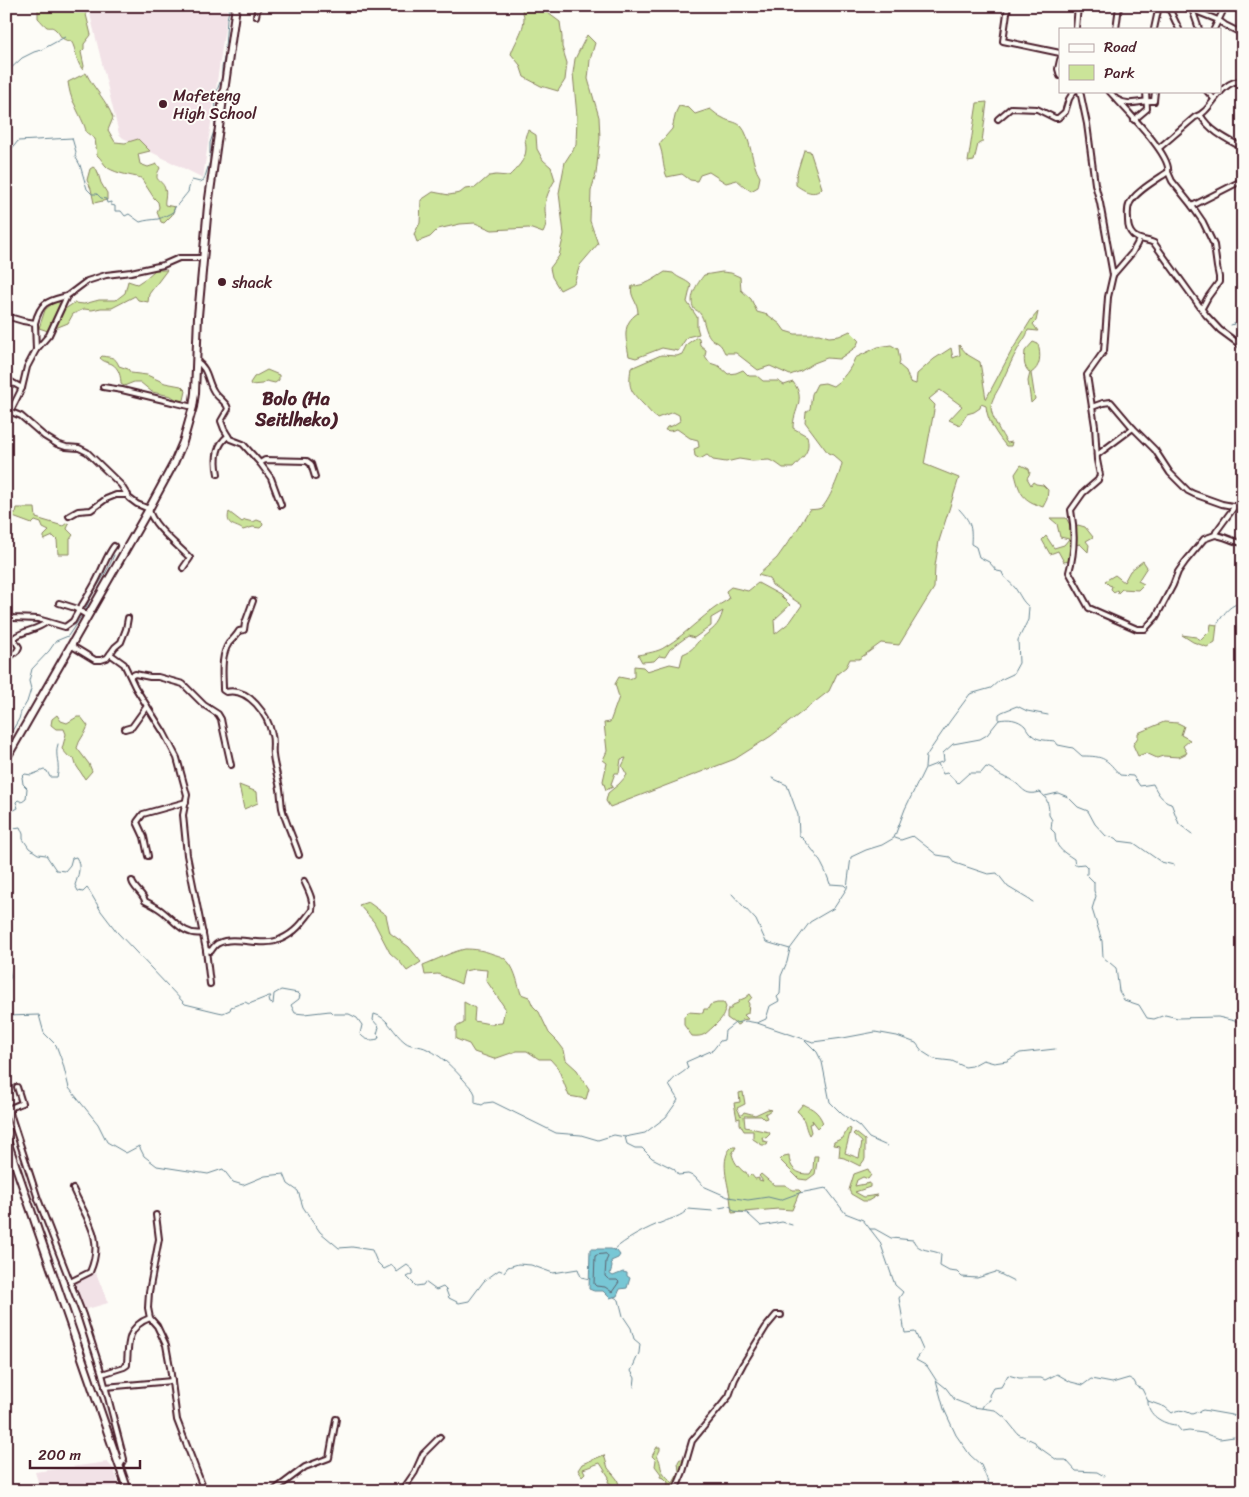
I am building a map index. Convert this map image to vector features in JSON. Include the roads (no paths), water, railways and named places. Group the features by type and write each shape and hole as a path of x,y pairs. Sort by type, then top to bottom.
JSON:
{"main road":[{"path":"6,759 174,464 183,442 193,406 197,376 198,316 211,177 236,6"},
{"path":"6,1138 128,1491"}],"street":[{"path":"256,16 258,6"},
{"path":"1008,6 1003,42 1059,53"},
{"path":"1076,28 1078,6"},
{"path":"1116,28 1119,6"},
{"path":"1154,28 1159,6"},
{"path":"1168,6 1179,28"},
{"path":"1183,6 1218,20 1243,34"},
{"path":"1214,28 1222,14 1222,6"},
{"path":"1192,8 1199,28"},
{"path":"1222,92 1230,84 1243,80"},
{"path":"998,119 1012,108 1037,109 1058,118 1065,112 1072,92"},
{"path":"1080,92 1087,124 1095,184 1113,275 1108,297 1104,351 1087,375 1100,472 1099,479 1083,493 1071,510 1074,521 1074,540 1073,558 1069,572 1089,608 1137,629 1146,629 1156,617 1178,572 1204,539 1215,535 1243,543"},
{"path":"1110,92 1159,148 1168,164 1168,172 1172,181 1203,222 1214,245 1219,282 1208,296 1202,308"},
{"path":"1134,120 1147,109 1146,92"},
{"path":"1116,99 1132,104 1146,100 1154,101 1155,92"},
{"path":"1209,92 1214,99"},
{"path":"1159,148 1195,117 1201,116 1221,92"},
{"path":"1201,116 1214,131 1243,148"},
{"path":"1168,172 1132,200 1128,206 1128,228 1134,237 1150,240 1154,243 1206,315 1220,330 1243,347"},
{"path":"1192,206 1243,180"},
{"path":"1113,275 1132,253 1139,239"},
{"path":"36,350 35,323 39,310 44,304 67,296 87,281 106,275 131,272 178,258 203,258"},
{"path":"6,420 22,388 27,367 36,350 49,335 67,296"},
{"path":"6,316 35,323"},
{"path":"196,361 200,363 208,375 212,389 227,406 228,409 221,421 228,436 230,439 243,444 260,463 271,478 281,505"},
{"path":"6,379 22,388"},
{"path":"103,387 193,406"},
{"path":"1092,407 1111,402 1155,450 1170,473 1188,491 1204,498 1243,508"},
{"path":"9,412 28,421 48,439 66,447 79,448 87,452 121,485 128,496 137,504 149,508 150,513 160,528 190,558 183,568"},
{"path":"1097,455 1133,428"},
{"path":"218,474 216,456 222,440 228,436"},
{"path":"260,463 265,460 307,461 311,464 315,477"},
{"path":"69,516 78,511 91,510 106,499 116,495 128,496"},
{"path":"1215,535 1235,506"},
{"path":"6,616 38,619 66,627 73,621 79,611 100,574 104,561 114,546"},
{"path":"253,601 244,630 239,631 229,644 222,670 223,690 245,695 257,705 268,723 272,736 273,756 282,806 292,840 299,855"},
{"path":"59,603 88,616"},
{"path":"72,646 95,660 107,658 121,642 128,618"},
{"path":"6,660 18,651 19,647 15,637 47,622"},
{"path":"110,654 124,664 177,758 187,795 183,815 187,854 203,933 210,984"},
{"path":"131,676 135,674 158,677 183,684 204,705 218,714 222,719 231,765"},
{"path":"125,729 132,727 147,706"},
{"path":"148,856 144,837 137,822 143,814 152,810 186,802"},
{"path":"132,881 145,901 162,911 178,926 196,935 203,933"},
{"path":"206,950 211,951 217,943 227,940 271,942 281,939 297,929 313,906 304,882"},
{"path":"17,1086 22,1103 10,1108 10,1113 26,1166 83,1314 102,1374 124,1459 120,1466"},
{"path":"70,1282 90,1272 96,1254 93,1232 73,1189"},
{"path":"156,1215 159,1239 149,1292 148,1308 150,1318 157,1326 166,1345 177,1420 202,1485 209,1491"},
{"path":"675,1491 692,1441 729,1396 742,1364 766,1326 776,1315 780,1315"},
{"path":"102,1374 127,1365 128,1338 140,1321 150,1318"},
{"path":"105,1387 172,1381"},
{"path":"273,1491 305,1467 329,1458 336,1419"},
{"path":"402,1491 424,1454 440,1437"}],"water":[{"path":"590,1249 611,1249 617,1251 620,1255 611,1261 610,1274 613,1276 623,1272 627,1273 627,1276 630,1278 627,1288 620,1289 617,1296 610,1298 603,1291 589,1289"}],"waterway":[{"path":"225,48 230,6"},
{"path":"6,73 22,58 65,37"},
{"path":"6,153 18,141 72,138 76,152 75,156 80,165 87,189 92,194 97,194 101,198 106,199 107,203 111,202 111,205 115,206 115,211 121,211 125,216 129,214 140,222 161,218 173,212 188,192 192,180 200,182 204,180 210,161 210,143 215,128 216,93 222,77 224,58"},
{"path":"1231,325 1237,323 1243,315"},
{"path":"6,825 8,829 20,827 23,839 29,848 38,854 46,855 56,870 65,871 70,865 72,858 76,857 79,867 75,885 78,891 83,892 87,888 117,932 185,1004 223,1013 230,1010 231,1007 245,1002 249,1004 269,996 271,996 269,999 270,1003 273,1004 274,994 281,990 298,993 300,995 299,999 291,1005 295,1013 304,1014 330,1011 333,1014 349,1014 357,1018 362,1025 360,1034 370,1040 378,1039 379,1036 377,1034 379,1027 373,1020 374,1014 387,1022 405,1042 434,1052 446,1062 473,1090 475,1103 482,1105 493,1102 556,1133 581,1135 598,1140 614,1135 625,1137 645,1133 666,1117 678,1100 669,1085 688,1068 686,1062 713,1050 720,1041 724,1040 725,1031 735,1023 746,1021 757,1023 766,1019 770,1006 779,1001 777,997 780,994 781,976 790,949 810,922 834,908 847,888 851,857 882,845 894,838 905,809 925,768 926,756 950,721 970,694 991,688 1000,680 1013,674 1019,663 1018,640 1028,620 1029,607 1002,572 997,571 989,562 979,557 976,547 971,544 970,525 959,509"},
{"path":"84,611 114,555"},
{"path":"1218,623 1225,612 1231,607 1243,603"},
{"path":"6,737 12,731 27,702 31,689 29,681 32,669 56,641 68,636 82,615"},
{"path":"926,768 944,761 943,753 953,744 980,739 987,735 999,720 999,714 1002,712 1017,706 1027,711 1048,715"},
{"path":"999,720 1016,720 1037,738 1055,741 1058,745 1073,748 1082,756 1100,758 1111,765 1120,775 1133,776 1140,786 1153,784 1162,798 1171,803 1179,824 1192,834"},
{"path":"6,816 18,808 16,802 18,800 22,802 26,799 27,788 23,784 22,777 25,774 31,775 44,770 47,771 50,777 57,777 58,744"},
{"path":"938,764 943,774 947,773 958,783 969,773 981,773 986,767 1015,782 1027,792 1040,792 1045,797 1052,820 1051,829 1055,833 1058,846 1074,859 1075,865 1084,864 1087,867 1087,875 1094,882 1096,896 1092,909 1102,941 1103,957 1116,968 1119,991 1124,1000 1139,1005 1147,1018 1154,1019 1165,1015 1178,1018 1218,1017 1243,1023"},
{"path":"772,778 787,785 798,815 799,835 818,858 830,884 844,885 846,887"},
{"path":"1045,796 1058,793 1068,797 1078,807 1088,811 1095,824 1106,836 1115,838 1118,841 1134,843 1161,862 1174,865"},
{"path":"895,838 901,840 913,836 937,855 950,857 955,863 988,874 997,873 1008,887 1033,902"},
{"path":"732,894 756,920 766,942 790,949"},
{"path":"6,967 11,977 6,984"},
{"path":"6,1016 39,1015 44,1033 56,1045 69,1088 98,1124 107,1142 126,1153 139,1146 144,1156 157,1166 208,1174 223,1169 233,1182 243,1185 265,1176 284,1174 288,1184 298,1191 303,1207 320,1232 339,1248 352,1247 372,1250 377,1262 384,1269 392,1265 397,1272 407,1265 413,1270 413,1274 407,1277 416,1286 423,1285 425,1282 436,1290 443,1287 449,1298 459,1303 469,1301 484,1281 499,1270 504,1272 508,1267 518,1264 531,1265 553,1273 578,1269 581,1277 590,1279"},
{"path":"757,1023 813,1042 875,1032 897,1036 916,1043 923,1052 934,1059 952,1061 965,1067 972,1066 983,1060 994,1063 1007,1061 1020,1053 1055,1049"},
{"path":"6,1038 6,1044"},
{"path":"805,1040 817,1052 822,1062 830,1102 842,1114 859,1126 869,1138 887,1146"},
{"path":"6,1050 10,1058 8,1063 9,1077 6,1084"},
{"path":"625,1137 627,1144 635,1148 642,1148 652,1158 674,1169 678,1175 688,1174 695,1177 703,1186 728,1197 748,1200 768,1197 780,1200 799,1193 826,1188 845,1213 863,1220 880,1242 895,1285 903,1292 899,1298 905,1333 915,1332 923,1350 916,1360 927,1366 936,1380 944,1409 956,1435 970,1455 981,1465 992,1491"},
{"path":"719,1208 730,1206 734,1211 747,1213 761,1226 782,1222 792,1225"},
{"path":"614,1250 637,1234 679,1216 688,1209 713,1211"},
{"path":"870,1229 875,1229 891,1238 913,1240 918,1247 941,1254 940,1266 949,1271 957,1272 962,1277 977,1278 996,1272 1014,1281"},
{"path":"614,1297 619,1300 623,1316 631,1328 634,1339 640,1344 639,1353 631,1371 635,1378 634,1387"},
{"path":"982,1408 990,1400 989,1395 993,1388 1001,1387 1008,1375 1045,1380 1057,1374 1071,1382 1083,1385 1091,1379 1112,1383 1129,1378 1134,1381 1137,1387 1142,1389 1148,1401 1165,1407 1172,1413 1180,1410 1192,1414 1203,1410 1243,1417"},
{"path":"936,1380 946,1388 955,1400 973,1407 995,1410 1005,1418 1018,1434 1035,1442 1037,1446 1057,1460 1066,1460 1076,1471 1097,1472 1104,1476"},
{"path":"1148,1401 1150,1411 1157,1418 1166,1423 1176,1425 1182,1432 1203,1433 1220,1439 1234,1437"}],"place":[{"name":"Mafeteng High School","path":"163,104"},
{"name":"shack","path":"222,282"}],"district":[{"name":"Bolo (Ha Seitlheko)","path":"296,409"}]}
